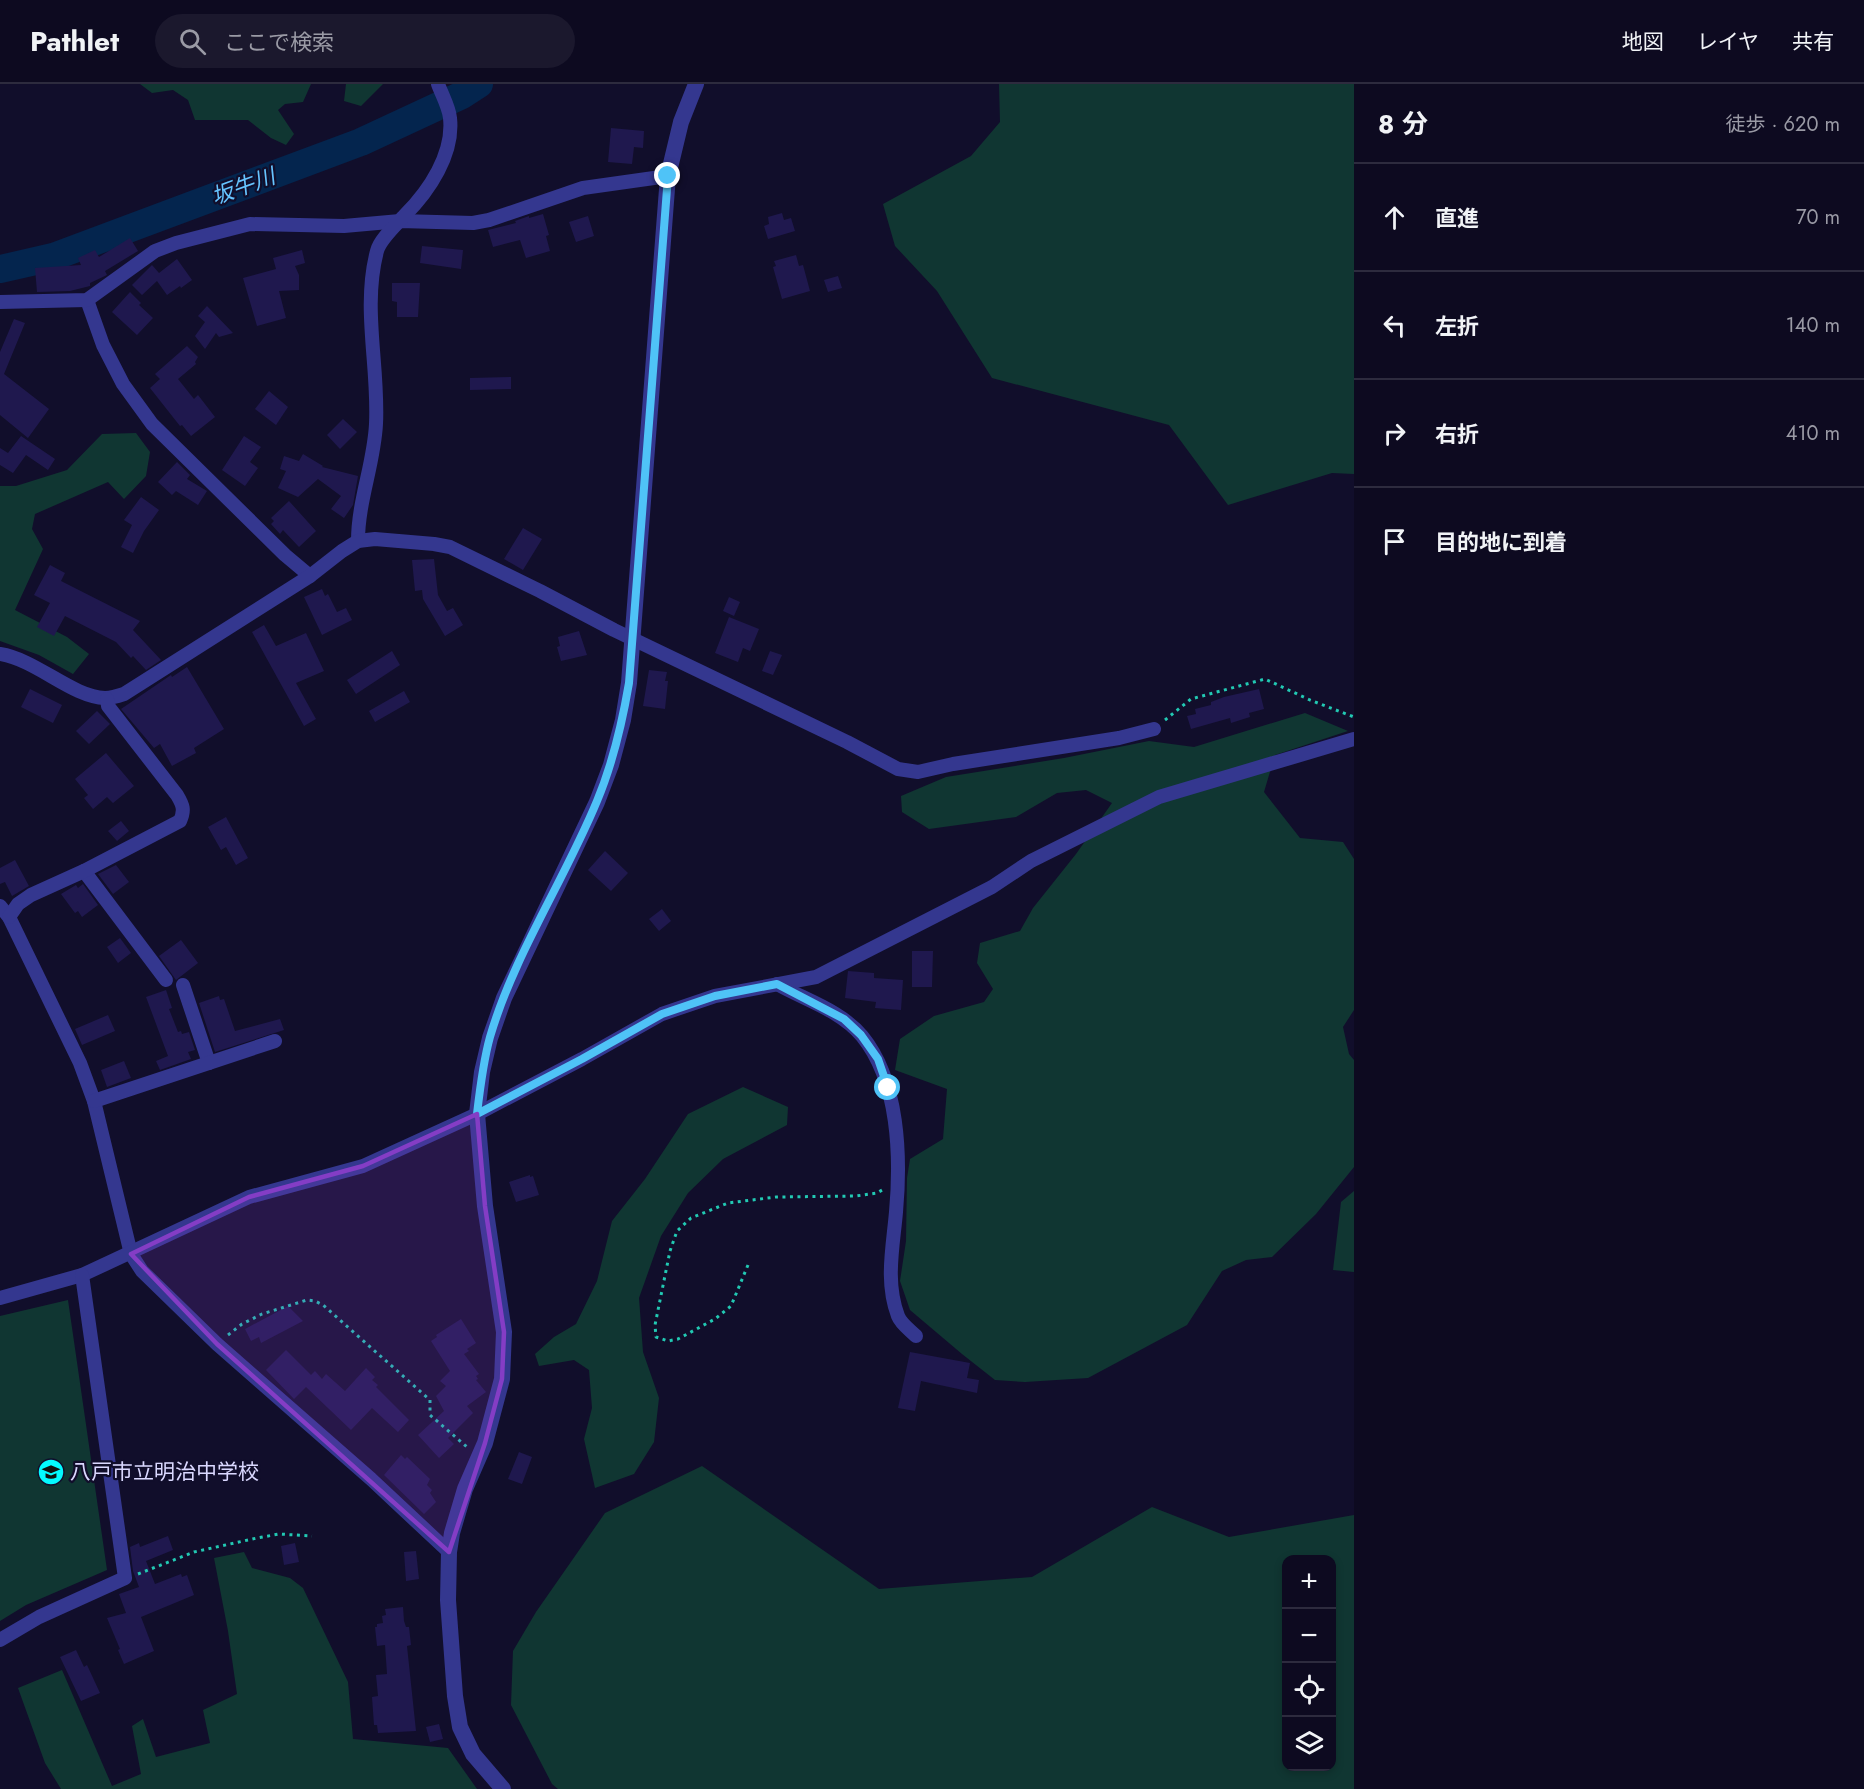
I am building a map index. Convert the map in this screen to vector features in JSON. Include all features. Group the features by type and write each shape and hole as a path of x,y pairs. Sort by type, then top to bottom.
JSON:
{"street":[{"path":"358,541 360,510 375,449 370,315 372,276 378,247 400,220 417,204 442,163 450,138 450,117 438,84"},
{"path":"503,1789 473,1754 460,1727 455,1696 448,1600 449,1552 452,1533 465,1489 493,1420 502,1379 504,1332 484,1206 477,1114 484,1060 504,998 575,850 611,765 625,711 668,176 681,122 696,84"},
{"path":"0,302 87,300 155,251 176,243 250,224 344,226 400,220 474,223 582,188 668,176"},
{"path":"87,300 103,345 135,404 152,424 285,555 310,576"},
{"path":"0,654 25,661 82,692 107,699 124,694 310,576 358,541 375,539 450,547 898,769 918,772 953,764 1119,738 1154,729"},
{"path":"9,917 18,904 31,895 172,827 180,821 184,813 183,805 177,795 108,706 107,699"},
{"path":"0,1298 82,1275 249,1197 363,1166 477,1114 662,1014 715,996 816,977 992,887 1031,861 1159,797 1354,739"},
{"path":"84,871 166,980"},
{"path":"0,906 9,917 80,1063 94,1101 131,1254 142,1271 217,1344 371,1479 449,1552"},
{"path":"777,984 844,1019 861,1035 878,1059 888,1088 897,1144 896,1210 890,1275 898,1319 916,1336"},
{"path":"183,985 209,1063"},
{"path":"94,1101 275,1041"},
{"path":"0,1640 39,1617 125,1578 82,1275"}],"path":[{"path":"1154,729 1191,699 1265,679 1354,717"},
{"path":"748,1264 731,1306 715,1319 678,1339 668,1341 656,1336 655,1325 670,1251 677,1231 691,1218 728,1203 776,1197 856,1196 877,1193 897,1183"},
{"path":"217,1344 242,1324 262,1314 307,1300 315,1300 430,1400 430,1415 479,1457"},
{"path":"125,1578 194,1552 279,1534 312,1536"}],"highlighted area":[{"path":"477,1114 485,1206 504,1332 502,1379 485,1443 449,1552 217,1344 131,1254 249,1197 363,1166"}],"green space":[{"path":"140,84 311,84 303,102 285,104 278,110 294,134 286,145 271,138 248,120 195,120 188,100 173,90 152,93"},
{"path":"346,84 383,84 361,106 344,101"},
{"path":"999,84 1354,84 1354,474 1332,473 1228,505 1169,425 992,378 937,291 895,246 883,204 971,156 1000,122"},
{"path":"136,433 150,452 146,476 124,499 108,482 35,514 32,529 43,549 15,610 67,637 89,654 73,674 39,655 0,641 0,486 16,486 67,470 102,434"},
{"path":"1305,713 1348,731 1275,755 1264,792 1300,838 1343,842 1354,859 1354,1010 1343,1027 1349,1054 1354,1060 1354,1167 1316,1214 1272,1257 1246,1260 1222,1271 1187,1325 1088,1378 1025,1382 995,1380 910,1310 900,1281 906,1241 907,1178 910,1159 943,1139 947,1089 895,1070 900,1039 934,1016 984,1002 993,989 977,963 980,943 1020,931 1033,908 1076,854 1112,803 1086,790 1057,793 1016,817 929,829 902,812 901,796 946,777 1064,758 1149,741 1194,747"},
{"path":"743,1087 788,1107 787,1125 723,1159 688,1193 661,1236 639,1298 643,1352 659,1398 654,1442 634,1474 595,1488 584,1439 592,1408 589,1370 574,1360 539,1366 535,1354 554,1337 576,1324 597,1281 612,1221 645,1179 688,1114"},
{"path":"1354,1191 1354,1272 1333,1270 1341,1202"},
{"name":"八戸市立明治中学校","path":"68,1300 107,1570 26,1605 0,1621 0,1316"},
{"path":"702,1466 879,1589 1032,1577 1152,1507 1229,1537 1354,1515 1354,1789 558,1789 552,1784 511,1705 513,1651 536,1612 605,1513"},
{"path":"244,1552 252,1568 290,1578 303,1588 348,1682 353,1739 448,1748 477,1789 61,1789 45,1763 18,1688 62,1670 112,1786 141,1774 132,1726 143,1719 156,1757 210,1743 203,1710 237,1694 214,1558"}],"building":[{"path":"611,128 644,131 643,148 634,147 632,164 608,162"},
{"path":"782,213 784,220 791,218 795,231 768,239 764,226 769,224 768,217"},
{"path":"543,214 549,235 546,236 550,251 526,258 520,240 493,247 488,230 516,223 515,221 529,216 529,218"},
{"path":"588,216 594,236 576,242 569,222"},
{"path":"130,238 138,251 105,271 107,275 90,283 90,286 70,291 37,292 35,268 81,265 78,258 95,250 99,257"},
{"path":"422,246 463,250 461,269 420,263"},
{"path":"302,250 305,263 295,266 299,275 299,290 279,291 286,318 257,326 243,278 276,269 273,258"},
{"path":"796,255 799,266 803,265 810,291 782,299 773,267 776,266 774,261"},
{"path":"177,259 192,280 181,288 180,286 167,295 157,281 142,295 132,285 152,265 159,273"},
{"path":"838,276 842,288 828,292 824,280"},
{"path":"392,283 420,283 418,317 397,317 397,302 392,301"},
{"path":"130,292 141,303 139,305 153,318 137,335 112,312"},
{"path":"207,306 233,333 219,337 216,333 205,349 195,336 205,322 198,316"},
{"path":"14,319 25,323 4,374 49,409 28,438 0,415 0,352"},
{"path":"187,346 198,357 196,364 178,379 194,399 198,395 215,417 191,436 182,425 180,426 150,388 160,379 155,374"},
{"path":"511,377 511,389 470,390 470,378"},
{"path":"269,391 288,407 276,425 255,409"},
{"path":"343,419 357,432 340,449 327,435"},
{"path":"21,436 55,459 48,470 26,455 13,473 0,465 0,448 8,453"},
{"path":"244,436 261,447 250,462 258,468 245,486 222,470"},
{"path":"303,454 322,467 358,476 353,505 344,518 331,509 341,496 318,479 298,497 278,488 286,471 280,469 284,456 299,461"},
{"path":"177,462 190,475 187,479 207,491 198,505 176,491 172,495 158,482"},
{"path":"141,497 159,510 144,531 133,553 121,547 132,525 124,520"},
{"path":"289,501 316,531 299,547 283,530 280,534 271,524 274,521 271,518"},
{"path":"523,528 542,539 523,570 504,559"},
{"path":"434,559 438,595 447,611 453,608 463,625 445,636 423,599 422,590 415,591 412,560"},
{"path":"50,565 65,573 61,581 140,621 133,630 161,660 146,670 116,642 65,616 54,636 37,627 50,603 34,595"},
{"path":"322,589 325,596 328,594 337,612 346,608 352,620 322,635 304,597"},
{"path":"729,597 740,602 734,616 723,611"},
{"path":"729,617 759,629 750,651 743,648 738,662 715,653"},
{"path":"264,625 276,646 306,633 324,671 296,683 316,719 304,726 252,632"},
{"path":"579,631 587,655 561,661 557,647 560,646 558,637"},
{"path":"392,651 400,665 356,694 347,680"},
{"path":"770,651 782,655 773,675 762,671"},
{"path":"187,667 224,729 194,748 196,753 172,766 160,744 154,748 121,709 171,675 172,677"},
{"path":"649,670 667,672 665,709 643,706"},
{"path":"30,689 62,705 53,723 21,707"},
{"path":"1259,689 1264,709 1249,713 1250,717 1231,723 1230,718 1191,729 1187,716 1196,714 1195,709 1211,705 1211,702 1224,697"},
{"path":"404,691 410,702 375,722 369,711"},
{"path":"97,711 110,724 89,744 76,731"},
{"path":"106,753 134,786 113,803 107,797 93,809 84,798 88,795 75,779"},
{"path":"226,817 248,858 236,865 226,847 221,850 208,827"},
{"path":"121,821 129,831 117,841 108,831"},
{"path":"605,851 628,873 611,891 588,870"},
{"path":"15,860 29,886 12,896 5,882 0,884 0,868"},
{"path":"116,865 129,882 113,894 98,874"},
{"path":"83,884 98,905 82,917 78,911 75,913 61,894 76,885 78,888"},
{"path":"662,909 671,921 659,931 649,919"},
{"path":"120,938 131,953 118,963 107,947"},
{"path":"181,940 198,963 176,980 159,956"},
{"path":"912,951 933,951 932,987 912,987"},
{"path":"848,971 874,973 874,978 903,980 901,1010 875,1008 876,1002 845,998"},
{"path":"166,990 172,1008 169,1009 178,1032 181,1031 182,1034 189,1032 195,1050 188,1052 191,1059 160,1070 156,1061 168,1056 146,997"},
{"path":"219,996 220,1000 224,999 235,1031 280,1019 284,1030 215,1052 199,1003"},
{"path":"108,1015 115,1031 82,1045 75,1029"},
{"path":"124,1061 131,1078 107,1087 101,1070"},
{"path":"530,1175 530,1177 533,1176 539,1195 516,1202 509,1182"},
{"path":"288,1306 303,1321 261,1343 259,1337 251,1341 245,1329"},
{"path":"461,1319 476,1343 464,1354 479,1374 476,1380 486,1392 467,1406 473,1413 448,1438 454,1444 439,1458 418,1435 444,1411 436,1396 446,1386 440,1381 450,1371 431,1341 437,1337 436,1335"},
{"path":"286,1350 311,1375 315,1371 322,1379 326,1374 345,1391 366,1368 375,1377 372,1380 378,1385 376,1387 409,1420 398,1432 372,1408 351,1430 306,1387 294,1399 266,1370"},
{"path":"910,1352 970,1363 967,1378 979,1380 977,1393 921,1381 915,1411 898,1408"},
{"path":"519,1452 532,1457 522,1484 508,1479"},
{"path":"401,1455 405,1459 407,1457 430,1479 427,1485 432,1490 430,1493 436,1502 424,1514 384,1475"},
{"path":"168,1536 173,1550 146,1561 155,1584 181,1574 182,1577 187,1575 194,1595 141,1617 154,1651 124,1664 107,1618 126,1613 119,1594 139,1587 133,1571 130,1547 139,1543 140,1547"},
{"path":"295,1543 299,1562 284,1565 281,1546"},
{"path":"416,1551 419,1579 406,1581 404,1552"},
{"path":"403,1607 404,1621 406,1627 409,1627 411,1645 407,1646 416,1731 378,1733 377,1725 374,1725 372,1697 378,1696 376,1675 387,1674 385,1645 377,1646 375,1627 383,1623 382,1616 386,1615 385,1609"},
{"path":"76,1650 84,1667 87,1665 100,1693 81,1701 60,1657"},
{"path":"439,1724 443,1739 430,1742 426,1727"}],"waterway":[{"name":"坂牛川","path":"0,269 53,257 361,142 462,95 479,84"}],"place":[{"name":"八戸市立明治中学校","path":"51,1472"}],"route":[{"path":"668,176 629,683 623,720 611,765 597,802 504,998 490,1038 482,1072 477,1114 662,1014 715,996 777,984 844,1019 861,1035 878,1059 888,1088"}]}
